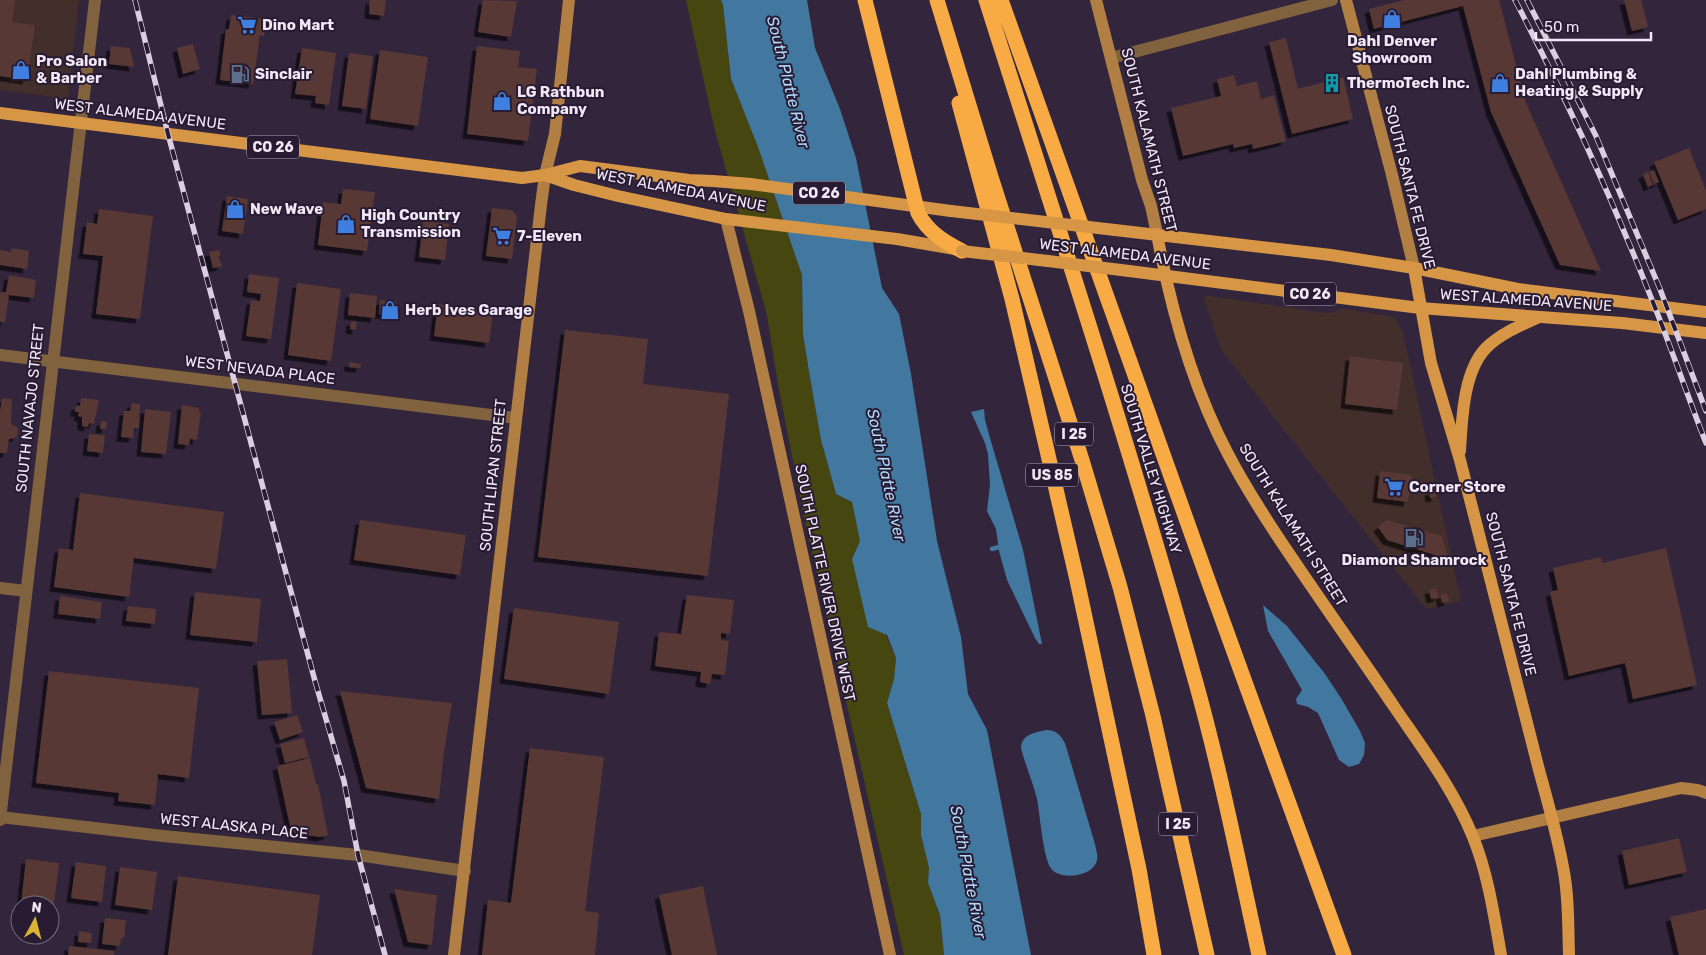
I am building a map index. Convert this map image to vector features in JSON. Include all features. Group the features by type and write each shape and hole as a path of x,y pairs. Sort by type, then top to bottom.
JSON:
{"highway":[{"path":"865,0 870,26 898,126 916,206 922,221 929,230 962,251"},
{"name":"US 85","path":"931,0 1012,299 1077,580 1142,885 1154,955"},
{"name":"I 25","path":"937,0 991,177 1085,468 1120,587 1155,724 1207,955"},
{"name":"SOUTH VALLEY HIGHWAY","path":"986,0 1113,401 1165,574 1212,745 1260,955"},
{"path":"1001,0 1344,955"}],"main road":[{"name":"WEST ALAMEDA AVENUE","path":"0,113 522,178 545,175 580,166 689,180 752,184 951,211 1331,255 1414,268 1518,289 1706,312"},
{"name":"WEST ALAMEDA AVENUE","path":"545,175 574,185 618,196 726,219 897,239 962,251 1420,308 1539,316 1706,332"},
{"name":"SOUTH KALAMATH STREET","path":"1157,234 1164,275 1198,387 1228,455 1250,494 1324,607 1429,758 1473,836"},
{"name":"SOUTH SANTA FE DRIVE","path":"1414,268 1431,362 1460,460 1553,818 1564,869 1569,955"},
{"path":"1460,460 1467,385 1477,360 1486,348 1499,338 1539,316"},
{"path":"1473,836 1492,905 1501,955"}],"street":[{"name":"SOUTH NAVAJO STREET","path":"0,818 94,0"},
{"name":"SOUTH LIPAN STREET","path":"454,955 545,175 555,134 569,0"},
{"name":"SOUTH KALAMATH STREET","path":"1096,0 1157,234"},
{"path":"1110,58 1332,0"},
{"name":"SOUTH SANTA FE DRIVE","path":"1346,0 1392,175 1414,268"},
{"name":"SOUTH PLATTE RIVER DRIVE WEST","path":"726,219 750,318 890,955"},
{"name":"WEST NEVADA PLACE","path":"0,355 516,418"},
{"path":"0,588 26,592"},
{"path":"1473,836 1681,788 1706,793"},
{"name":"WEST ALASKA PLACE","path":"0,818 358,855 465,871"}],"shaded area":[{"path":"0,0 79,0 68,99 0,90"},
{"path":"686,0 721,0 731,79 758,147 802,275 803,334 821,440 836,494 852,502 860,541 852,559 896,658 894,679 887,703 921,814 921,835 929,868 928,883 940,915 944,955 904,955 804,517 778,384 767,315 714,127"},
{"path":"1203,295 1327,313 1341,308 1395,317 1403,332 1461,601 1426,609 1221,350"}],"water":[{"name":"South Platte River","path":"721,0 807,0 815,48 840,109 856,158 882,288 899,314 911,374 937,541 961,637 968,694 987,730 1031,955 944,955 940,915 928,883 929,868 921,835 921,814 887,703 894,679 896,658 887,635 868,627 852,559 860,541 852,502 836,494 821,440 803,334 802,275 758,147 731,79"},
{"path":"984,409 985,420 1023,550 1042,644 1039,644 1035,638 1007,580 999,551 996,529 987,511 990,485 988,454 971,412"},
{"path":"1263,605 1287,626 1325,674 1341,698 1365,743 1364,755 1359,764 1349,767 1339,760 1318,713 1308,707 1297,704 1296,699 1302,690 1268,631"},
{"path":"1046,730 1058,734 1065,743 1095,844 1097,861 1093,868 1074,876 1060,874 1050,867 1045,853 1037,799 1021,748 1026,737"}],"building":[{"path":"0,0 15,0 12,22 35,25 27,80 0,76"},
{"path":"370,0 386,0 384,16 369,14"},
{"path":"483,0 517,1 511,37 478,32"},
{"path":"1404,0 1499,0 1526,103 1601,271 1560,265 1491,112 1463,6 1374,29 1369,9"},
{"path":"1624,0 1641,0 1648,27 1632,31"},
{"path":"231,15 266,19 264,36 260,35 253,84 220,80 226,29 229,29"},
{"name":"ThermoTech Inc.","path":"1286,38 1298,89 1343,77 1353,119 1292,134 1269,42"},
{"path":"193,44 200,69 183,74 177,48"},
{"path":"111,46 130,48 134,67 109,64"},
{"name":"LG Rathbun Company","path":"477,46 520,51 518,67 537,69 528,141 467,134"},
{"path":"302,48 336,53 329,105 315,103 316,96 295,94"},
{"path":"380,50 428,57 418,126 370,119"},
{"path":"349,53 373,56 366,109 342,106"},
{"path":"1234,75 1237,86 1257,81 1261,99 1274,95 1286,141 1253,149 1252,144 1234,148 1233,144 1183,156 1171,108 1221,96 1217,79"},
{"path":"1689,148 1706,191 1706,209 1678,220 1654,162"},
{"path":"1654,170 1659,182 1654,184 1649,172"},
{"path":"1648,172 1653,185 1648,187 1643,174"},
{"path":"343,189 375,192 367,251 318,245 323,202 341,204"},
{"path":"227,196 248,199 243,234 222,231"},
{"name":"7-Eleven","path":"492,208 512,210 517,216 512,259 486,256"},
{"path":"99,209 153,216 140,319 96,314 103,256 83,254 87,222 97,224"},
{"path":"423,221 449,224 445,260 419,257"},
{"path":"11,248 29,251 27,269 0,265 0,250 11,252"},
{"path":"219,250 221,255 218,256 222,266 213,268 209,252"},
{"path":"249,274 279,278 271,339 246,336 251,300 260,301 261,294 247,292"},
{"path":"9,275 36,280 34,298 9,295 5,322 0,322 0,292 6,292"},
{"path":"297,283 341,289 331,361 288,355"},
{"path":"350,293 377,296 375,318 348,315"},
{"path":"380,300 396,301 395,315 379,314"},
{"path":"438,304 493,312 489,343 434,336"},
{"path":"351,321 357,322 356,330 350,329"},
{"path":"565,330 648,339 643,384 729,394 708,576 538,557"},
{"path":"1350,356 1403,363 1397,410 1345,404"},
{"path":"349,362 361,364 360,368 349,367"},
{"path":"2,398 12,399 11,424 18,428 17,437 9,439 7,453 0,453"},
{"path":"81,398 99,400 94,424 89,423 88,427 82,426 82,417 78,416 79,412 75,412 76,405 80,406"},
{"path":"132,403 140,404 139,428 134,428 133,438 121,437 124,411 130,411"},
{"path":"182,405 199,408 199,412 201,412 197,440 190,439 189,445 178,444"},
{"path":"145,409 171,412 166,454 141,452"},
{"path":"101,421 107,422 106,429 100,429"},
{"path":"89,434 105,435 103,453 87,451"},
{"name":"Corner Store","path":"1380,471 1412,475 1408,502 1377,498"},
{"path":"1435,490 1436,497 1430,498 1429,491"},
{"path":"80,493 224,512 216,569 134,558 129,597 54,587 59,548 73,550"},
{"path":"360,520 466,535 460,575 354,560"},
{"name":"Diamond Shamrock","path":"1387,520 1442,536 1448,559 1387,540 1378,527"},
{"path":"1666,548 1697,685 1633,699 1625,663 1569,676 1550,592 1558,590 1553,568 1601,557 1602,563"},
{"path":"1436,588 1439,597 1431,599 1429,590"},
{"path":"195,592 261,599 257,642 190,635"},
{"path":"1447,593 1449,601 1442,603 1440,595"},
{"path":"687,595 734,600 730,634 721,633 721,640 729,641 725,675 712,674 710,684 700,682 701,672 655,666 659,632 681,634"},
{"path":"60,596 102,602 100,619 58,614"},
{"path":"128,606 156,609 155,624 126,621"},
{"path":"514,608 619,622 609,694 504,679"},
{"path":"287,659 292,713 262,715 257,661"},
{"path":"49,671 199,688 189,778 158,774 155,805 118,801 119,793 36,783"},
{"path":"340,691 452,703 439,799 366,788"},
{"path":"297,715 303,732 280,740 274,722"},
{"path":"304,738 309,757 285,763 280,744"},
{"path":"530,748 604,757 585,911 599,913 595,955 482,955 488,900 511,903"},
{"path":"310,758 316,784 318,784 328,835 320,837 294,833 293,829 291,830 277,766"},
{"path":"1679,838 1687,872 1629,885 1622,851"},
{"path":"26,859 59,863 55,895 22,895"},
{"path":"76,862 106,866 102,902 71,898"},
{"path":"120,867 157,872 152,910 115,905"},
{"path":"178,876 320,895 312,955 168,955"},
{"path":"703,886 717,955 672,955 659,895"},
{"path":"394,889 437,895 432,945 408,942"},
{"path":"1706,909 1706,955 1679,955 1670,917"},
{"path":"105,918 126,920 124,938 121,938 120,946 102,944"},
{"path":"79,931 92,933 91,943 78,942"},
{"path":"69,946 114,951 114,955 68,955"}],"waterway":[{"path":"992,549 999,547"}],"railway":[{"path":"135,0 168,134 315,681 344,781 358,855 385,955"},
{"path":"1515,0 1551,71 1618,216 1656,309 1706,443"},
{"path":"1527,0 1596,136 1660,289 1706,411"}],"place":[{"name":"Dahl Denver Showroom","path":"1392,19"},
{"name":"Dino Mart","path":"247,25"},
{"name":"Pro Salon & Barber","path":"21,70"},
{"name":"Sinclair","path":"240,74"},
{"name":"ThermoTech Inc.","path":"1332,83"},
{"name":"Dahl Plumbing & Heating & Supply","path":"1500,83"},
{"name":"LG Rathbun Company","path":"502,101"},
{"name":"New Wave","path":"235,209"},
{"name":"High Country Transmission","path":"346,224"},
{"name":"7-Eleven","path":"502,236"},
{"name":"Herb Ives Garage","path":"390,310"},
{"name":"Corner Store","path":"1394,487"},
{"name":"Diamond Shamrock","path":"1414,538"}]}
